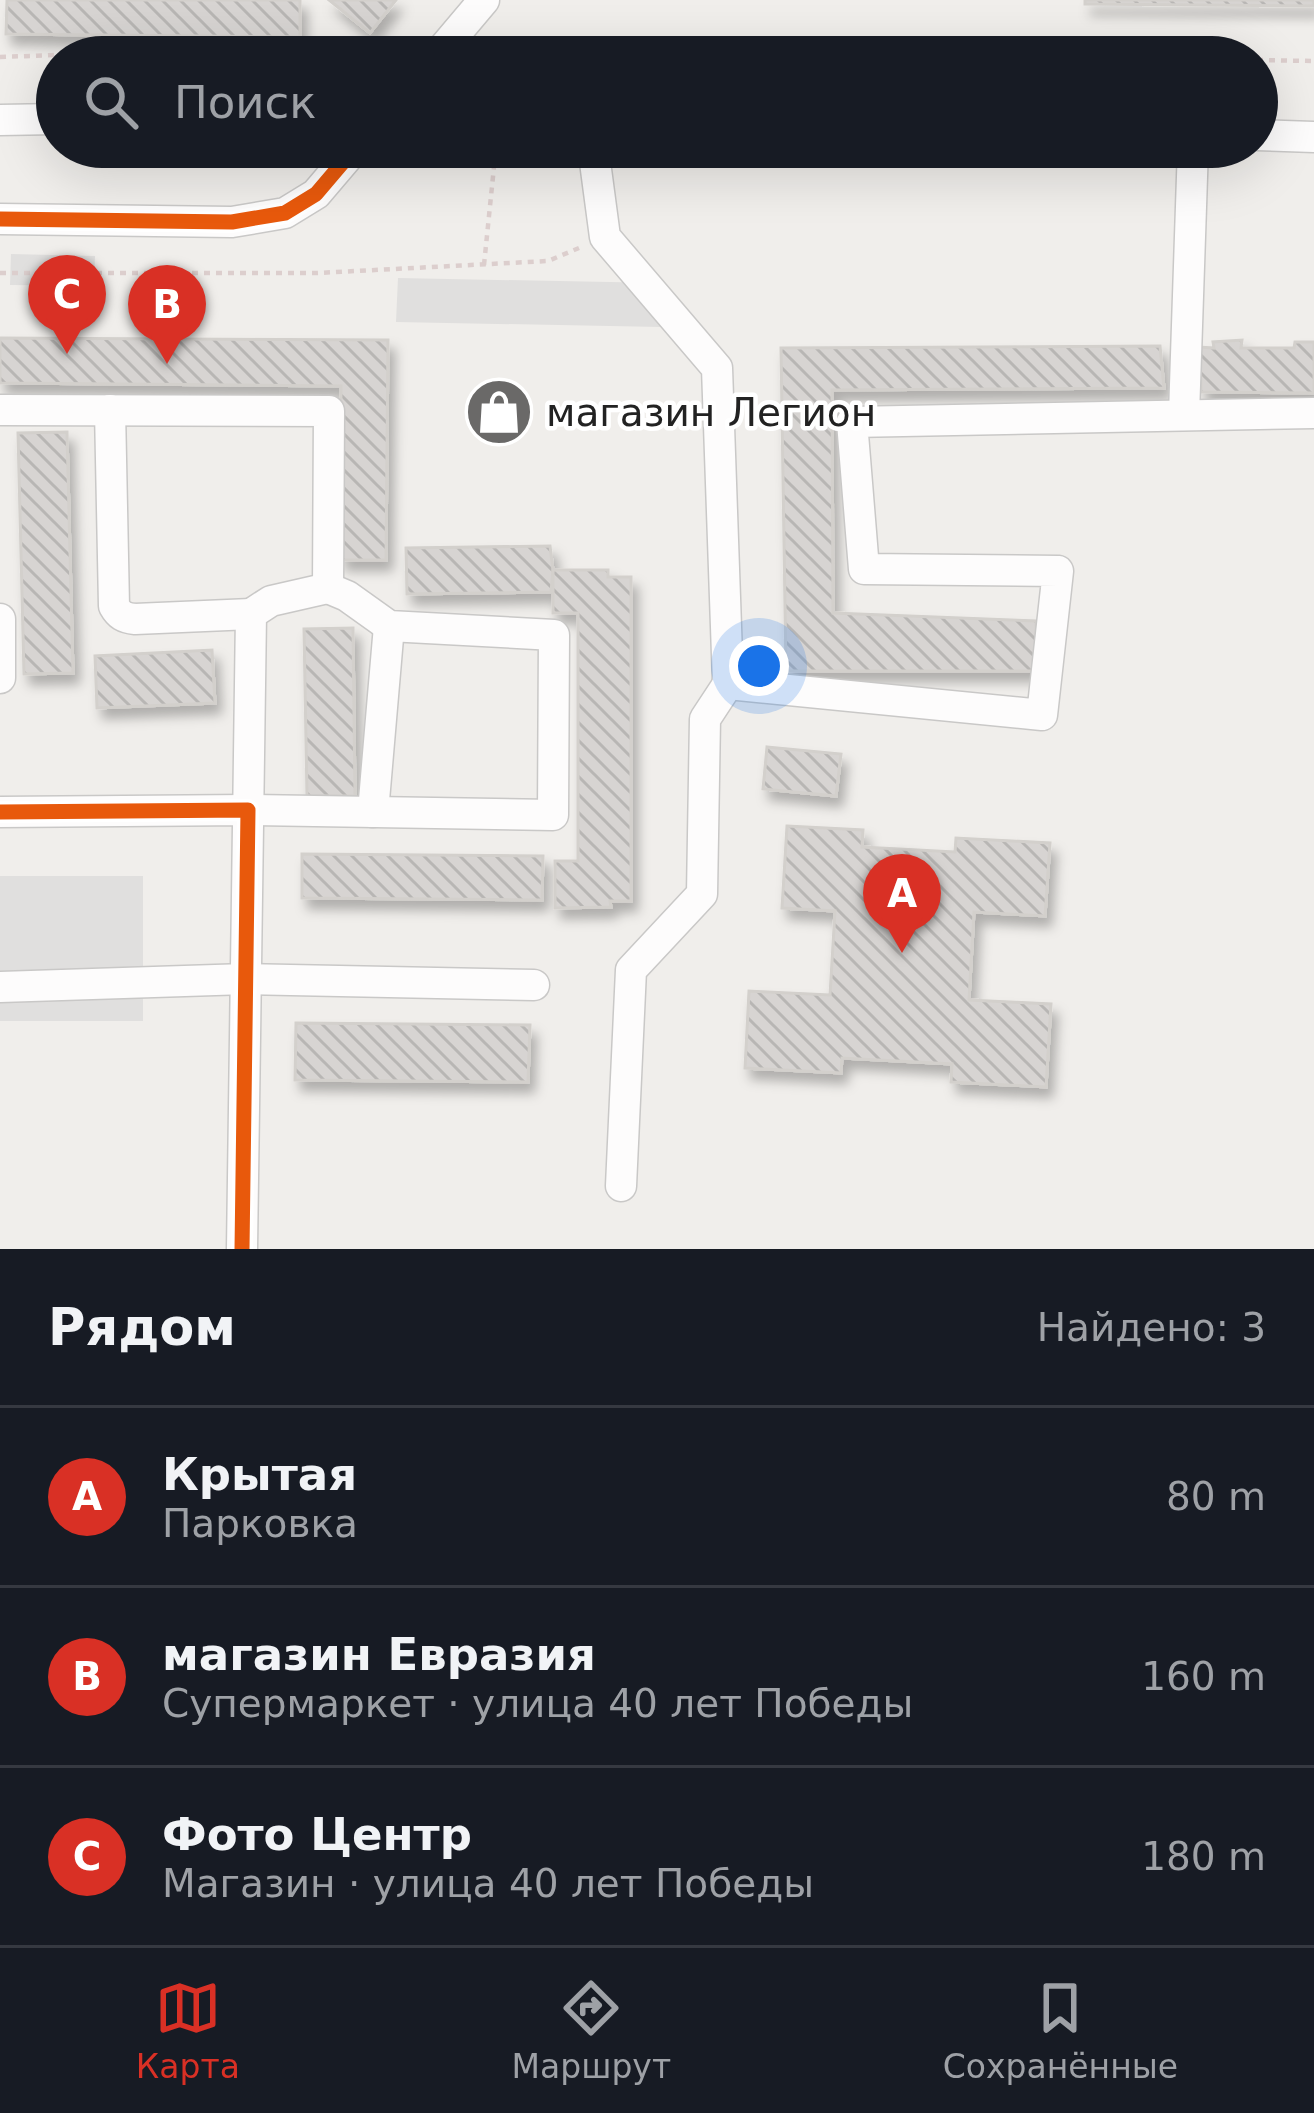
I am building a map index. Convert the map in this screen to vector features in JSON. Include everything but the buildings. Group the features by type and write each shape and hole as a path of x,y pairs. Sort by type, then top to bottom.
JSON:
{"street":[{"path":"454,36 484,0"},
{"path":"0,120 36,119"},
{"path":"1278,136 1314,137"},
{"path":"0,219 232,223 285,213 316,194 338,168"},
{"path":"596,168 605,236 717,368 728,684 705,719 702,894 631,970 621,1186"},
{"path":"1184,416 1191,168"},
{"path":"0,410 329,411 328,588"},
{"path":"0,812 553,815 554,634 389,626 366,607 328,588 271,601 251,614 135,620 118,613 114,606 110,410"},
{"path":"728,684 1042,715 1058,572 864,569 853,422 1314,413"},
{"path":"242,1249 251,614"},
{"path":"0,619 0,679"},
{"path":"373,812 389,626"},
{"path":"0,987 246,979 534,985"}],"path":[{"path":"0,57 36,56"},
{"path":"1278,60 1314,61"},
{"path":"484,265 494,168"},
{"path":"0,273 317,273 484,265 548,261 605,236"}],"shaded area":[{"path":"11,254 95,256 94,286 10,285"},
{"path":"398,278 661,283 661,327 396,322"},
{"path":"0,876 143,876 143,1021 0,1021"}],"cycle path":[{"path":"0,219 232,222 285,213 316,194 338,168"},
{"path":"0,812 248,810 242,1249"}],"place":[{"name":"Фото Центр","path":"67,354"},
{"name":"магазин Евразия","path":"167,364"},
{"name":"магазин Легион","path":"499,412"},
{"name":"Крытая","path":"902,953"}]}
